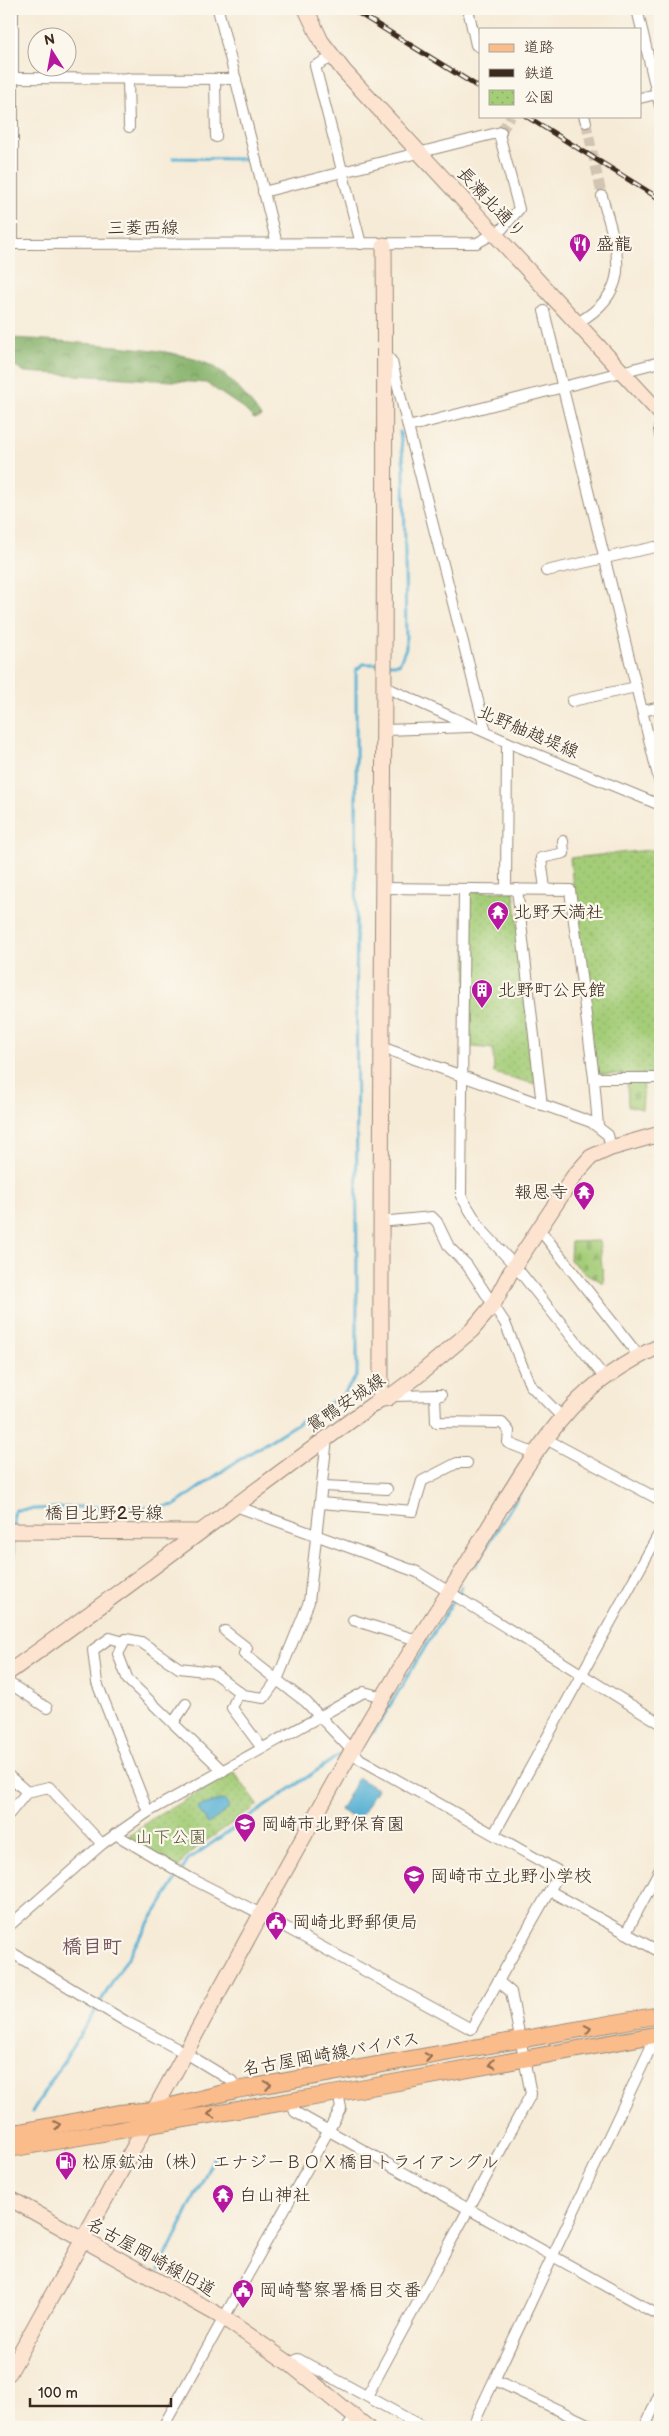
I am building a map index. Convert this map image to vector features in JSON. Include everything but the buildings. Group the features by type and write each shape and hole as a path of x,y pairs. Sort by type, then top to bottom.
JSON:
{"main road":[{"name":"名古屋岡崎線バイパス","path":"9,2134 119,2114 155,2110 236,2090 522,2041 660,2015"},
{"path":"9,2149 338,2093 654,2035"}],"street":[{"path":"11,244 10,78 13,9"},
{"path":"218,9 277,244"},
{"name":"長瀬北通り","path":"306,9 321,41 333,57 494,235 624,372 660,413"},
{"path":"468,9 476,45 479,46"},
{"path":"637,9 642,28"},
{"path":"642,28 659,94 660,106"},
{"path":"333,57 315,66 361,244"},
{"path":"10,78 236,79"},
{"path":"128,78 129,127"},
{"path":"215,78 216,137"},
{"path":"642,98 659,94"},
{"path":"263,192 500,133 519,209 494,235 477,243 384,245 386,730 382,888 381,1393 384,1398 438,1395 436,1422 502,1423 508,1431 508,1443 536,1454"},
{"path":"577,323 594,312 610,294 617,280 617,256 602,196"},
{"name":"三菱西線","path":"11,244 384,245"},
{"path":"544,311 561,387 660,780"},
{"path":"385,353 392,362 486,732"},
{"path":"408,427 660,362"},
{"path":"660,424 658,429 660,436"},
{"path":"546,571 655,547"},
{"name":"北野舳越堤線","path":"385,687 507,742 660,805"},
{"path":"572,701 636,687"},
{"path":"643,712 660,707"},
{"path":"386,730 474,727"},
{"path":"506,889 507,742"},
{"path":"545,889 541,858 564,853 563,841"},
{"path":"382,888 570,890 594,1078 598,1126"},
{"path":"464,889 460,1196 481,1229 516,1267 605,1378"},
{"path":"517,889 542,1106"},
{"path":"381,1047 598,1126 608,1135 611,1148"},
{"path":"594,1078 660,1078"},
{"name":"鴛鴨安城線","path":"9,1672 134,1583 233,1505 384,1398 472,1330 493,1305 510,1273 516,1267 574,1176 591,1157 611,1148 660,1134"},
{"path":"380,1222 432,1217 449,1247 467,1266 505,1323 530,1385 563,1418"},
{"path":"540,1230 639,1356"},
{"path":"9,2373 261,1914 381,1700 417,1640 536,1454 563,1418 605,1378 639,1356 660,1346"},
{"path":"223,1770 128,1680 118,1654 126,1639 141,1642 179,1668 213,1672 243,1695 264,1698 277,1680 309,1602 327,1438"},
{"path":"546,1439 660,1500"},
{"path":"321,1503 413,1511 422,1482 458,1463 468,1463"},
{"path":"323,1486 387,1488"},
{"path":"233,1505 316,1537 417,1572 660,1723"},
{"name":"橋目北野2号線","path":"9,1531 198,1532"},
{"path":"494,1834 660,1532"},
{"path":"354,1620 417,1640"},
{"path":"115,1834 190,1878 261,1914 471,2030 550,1891 560,1872 386,1774 352,1751 306,1702 244,1654 247,1648 225,1631"},
{"path":"124,1642 110,1638 93,1650 97,1683 148,1812"},
{"path":"9,1683 47,1708"},
{"path":"239,1692 232,1708 262,1748"},
{"path":"9,1926 102,1844 148,1812 364,1692 375,1695 381,1700"},
{"path":"173,1723 186,1704"},
{"path":"9,1776 27,1792"},
{"path":"9,1814 27,1792 49,1786 102,1844"},
{"path":"626,1933 660,1869"},
{"path":"550,1891 660,1952"},
{"path":"9,1951 124,2021 185,2053 232,2081 236,2090"},
{"path":"367,2396 531,2094 511,1992 498,1981"},
{"path":"472,2427 553,2257 654,2035"},
{"path":"163,2427 342,2108 338,2093"},
{"path":"291,2101 295,2112 329,2132 660,2316"},
{"name":"名古屋岡崎線旧道","path":"9,2198 224,2318 290,2364 367,2427"},
{"path":"290,2364 298,2359 422,2427"},
{"path":"495,2380 594,2427"},
{"path":"646,2427 660,2392"}],"green space":[{"path":"9,338 140,348 188,357 217,369 245,396 261,417 254,419 243,408 206,383 25,372 9,362"},
{"path":"660,849 660,1075 593,1074 570,858"},
{"path":"514,891 535,1084 494,1073 493,1049 466,1046 467,892"},
{"path":"627,1081 644,1082 642,1109 628,1106"},
{"path":"599,1241 604,1283 585,1273 570,1260 571,1242"},
{"name":"山下公園","path":"234,1772 258,1805 189,1853 178,1868 124,1840 150,1820"}],"water":[{"path":"358,1778 377,1789 358,1820 340,1810"},
{"path":"220,1800 226,1801 229,1809 208,1824 197,1807"}],"waterway":[{"path":"173,158 248,159"},
{"path":"389,664 399,664 406,648 404,466 400,432"},
{"path":"14,1526 14,1512 16,1510 77,1507 163,1507 175,1505 228,1467 344,1394 357,1375 356,670 363,664 380,664"},
{"path":"475,1566 533,1471"},
{"path":"9,1587 13,1558 13,1535"},
{"path":"367,1736 374,1732 462,1586"},
{"path":"183,1869 189,1859 345,1751"},
{"path":"32,2112 179,1875"},
{"path":"159,2270 215,2155"}],"tunnel":[{"path":"501,132 510,118"},
{"path":"586,122 602,196"}],"railway":[{"path":"352,9 479,87"},
{"path":"529,118 660,199"}],"place":[{"name":"盛龍","path":"580,263"},
{"name":"北野天満社","path":"498,931"},
{"name":"北野町公民館","path":"482,1009"},
{"name":"報恩寺","path":"584,1211"},
{"name":"岡崎市北野保育園","path":"245,1843"},
{"name":"岡崎市立北野小学校","path":"414,1895"},
{"name":"岡崎北野郵便局","path":"276,1941"},
{"name":"松原鉱油（株） エナジーＢＯＸ橋目トライアングル","path":"66,2181"},
{"name":"白山神社","path":"223,2214"},
{"name":"岡崎警察署橋目交番","path":"243,2309"}],"district":[{"name":"橋目町","path":"92,1947"}]}
